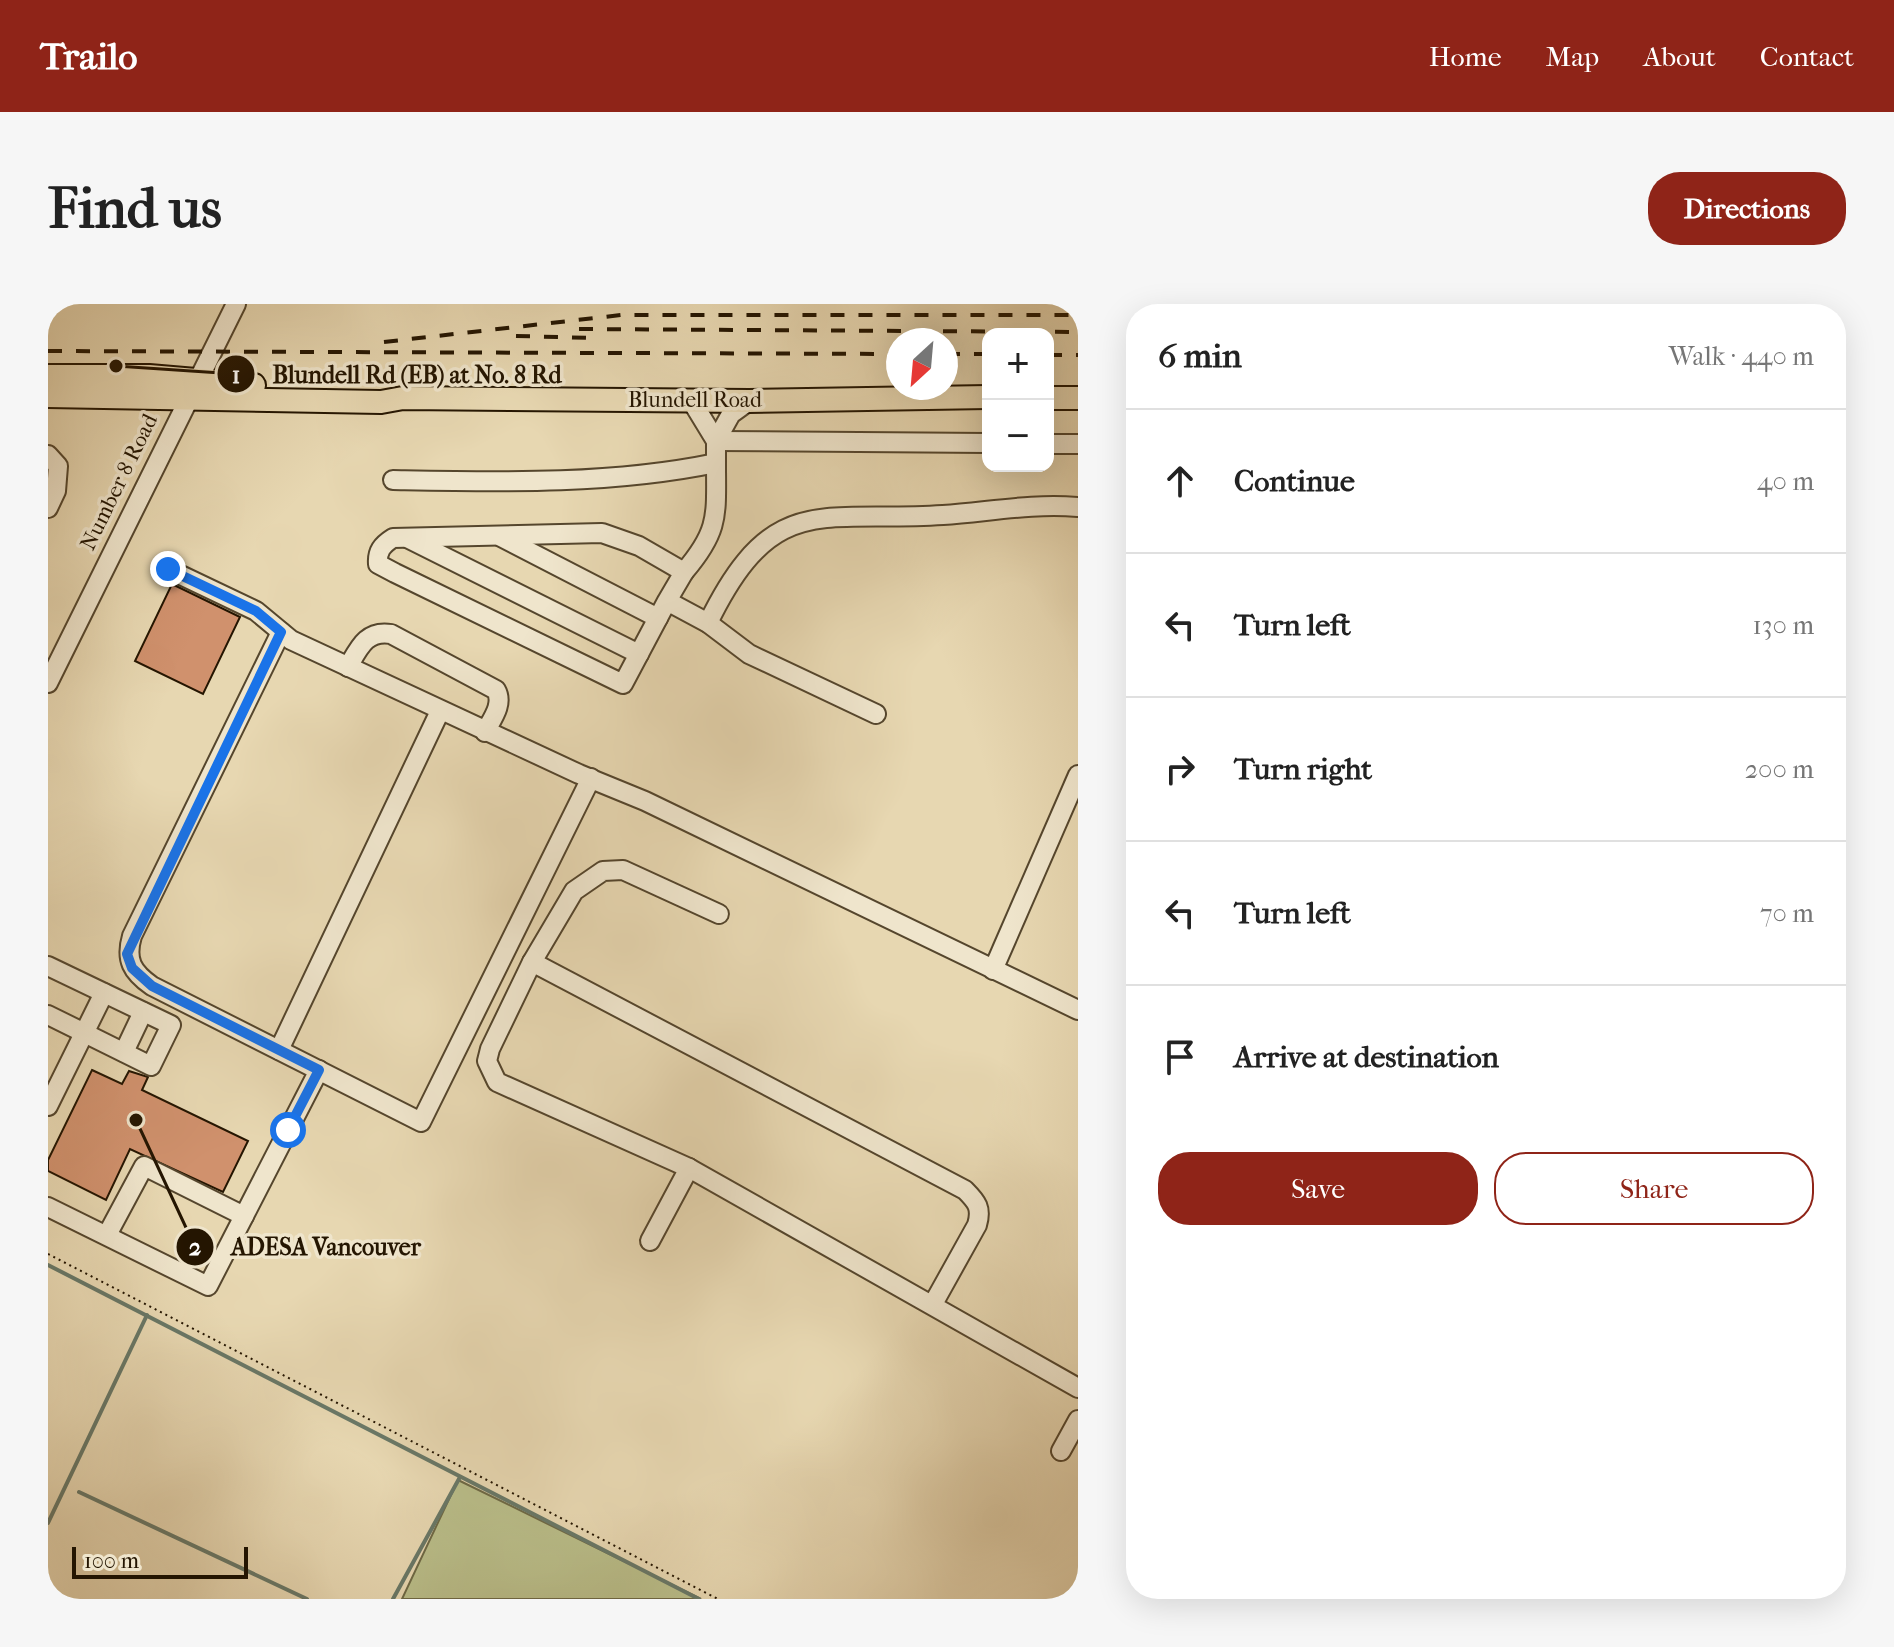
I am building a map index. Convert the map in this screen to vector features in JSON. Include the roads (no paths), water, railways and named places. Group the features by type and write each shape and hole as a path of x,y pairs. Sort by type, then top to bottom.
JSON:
{"main road":[{"name":"Blundell Road","path":"48,376 381,402 403,398 749,401 982,397"},
{"name":"Blundell Road","path":"48,396 192,388"},
{"path":"1054,398 1078,398"}],"street":[{"name":"Number 8 Road","path":"48,683 236,304"},
{"path":"691,400 716,441"},
{"path":"684,572 639,546 602,533 393,538 383,544 378,564 623,684 684,572 710,540 716,512 716,441 731,414 749,401"},
{"path":"716,441 982,443"},
{"path":"1054,444 1078,444"},
{"path":"48,455 58,466 56,491 48,508"},
{"path":"393,480 522,483 677,471 716,463"},
{"path":"708,623 721,593 753,551 773,535 818,517 1078,507"},
{"path":"499,536 658,618"},
{"path":"406,538 639,654"},
{"path":"168,569 256,611 281,632 348,667 485,732 645,801 1078,1010"},
{"path":"667,601 708,623 749,654 876,714"},
{"path":"281,632 127,954 132,968 152,986 421,1122 591,778"},
{"path":"348,667 369,636 378,632 391,634 496,690 498,707 485,732"},
{"path":"279,1050 440,711"},
{"path":"993,970 1078,775"},
{"path":"719,914 623,870 603,871 574,891 532,962 490,1049 487,1061 497,1082 689,1168 1078,1388"},
{"path":"532,962 965,1190 977,1201 980,1212 977,1225 933,1304"},
{"path":"48,966 171,1025 151,1066 48,1015"},
{"path":"48,1106 104,993"},
{"path":"124,1052 143,1012"},
{"path":"48,1207 208,1286 319,1070"},
{"path":"107,1235 144,1166 244,1216"},
{"path":"650,1241 689,1168"},
{"path":"1061,1451 1078,1420"}],"waterway":[{"path":"48,1265 699,1599"},
{"path":"48,1523 147,1315"},
{"path":"393,1599 460,1477"},
{"path":"79,1492 307,1599"}],"railway":[{"path":"384,342 621,315 1078,315"},
{"path":"579,329 1078,332"},
{"path":"516,336 592,338"},
{"path":"48,351 886,354"},
{"path":"958,354 982,354"},
{"path":"1054,355 1078,355"}],"place":[{"name":"Blundell Rd (EB) at No. 8 Rd","path":"116,366"},
{"name":"ADESA Vancouver","path":"136,1120"}]}
